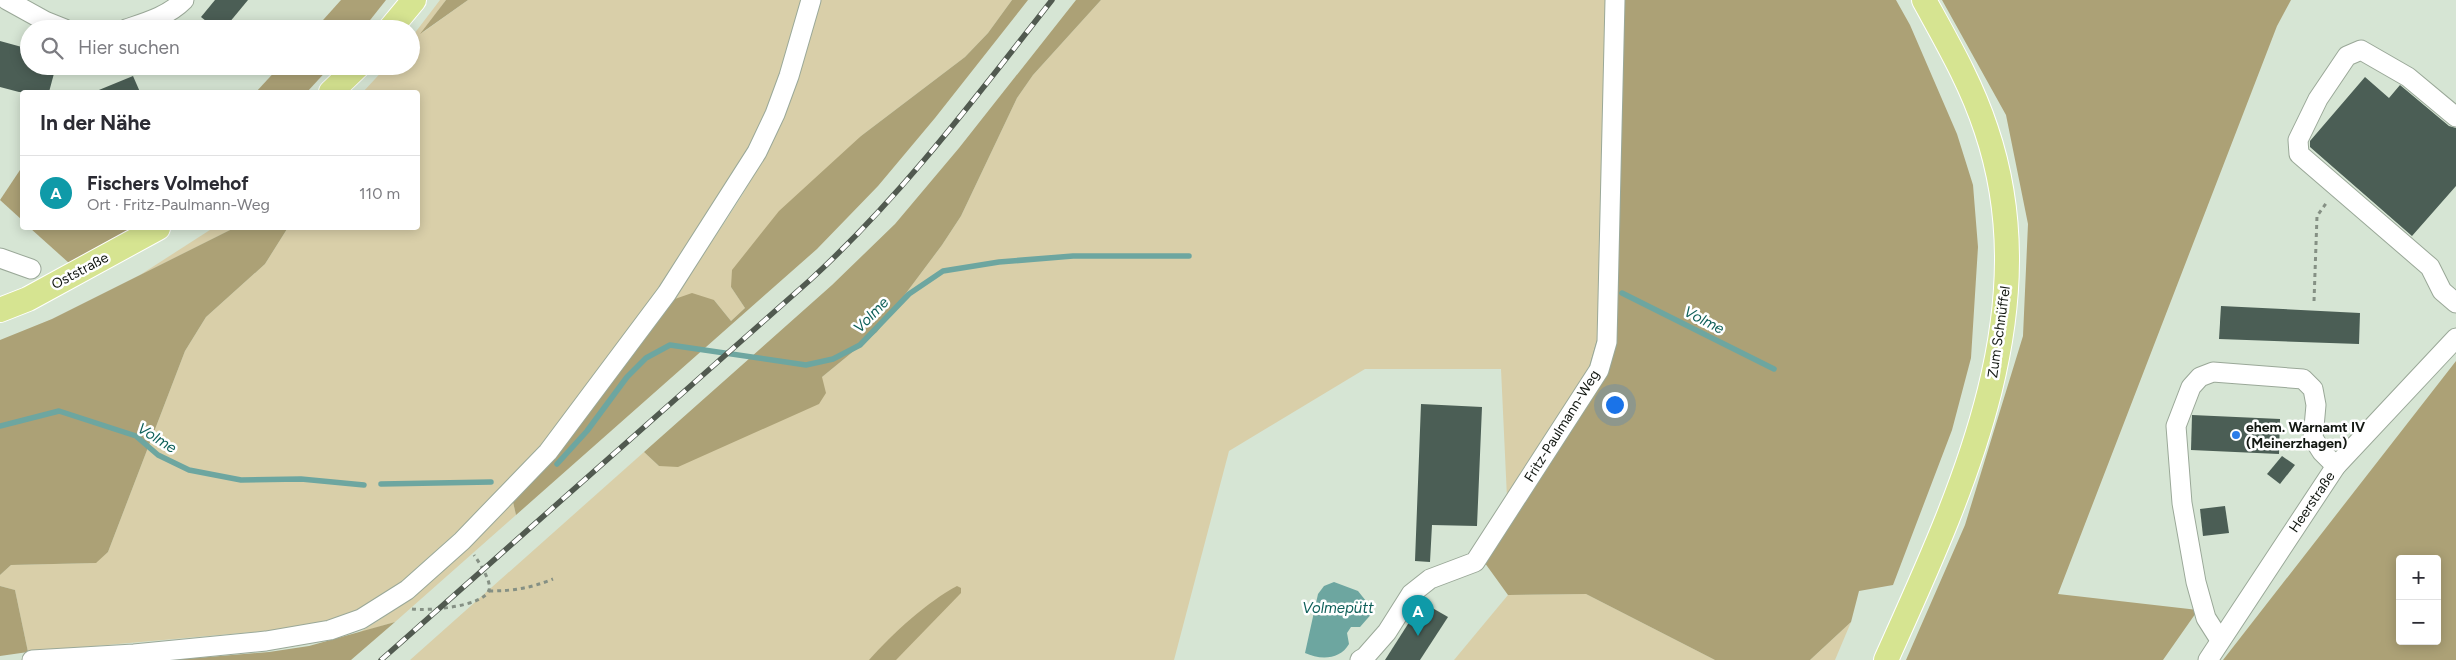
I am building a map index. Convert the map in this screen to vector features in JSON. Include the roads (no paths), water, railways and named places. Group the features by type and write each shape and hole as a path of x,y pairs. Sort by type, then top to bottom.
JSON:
{"main road":[{"path":"397,20 414,0"},
{"name":"Zum Schnüffel","path":"1886,660 1946,520 1977,439 1997,363 2005,298 2008,241 1999,180 1986,129 1963,71 1924,0"},
{"path":"333,90 349,75"},
{"name":"Oststraße","path":"0,310 28,299 154,230"}],"street":[{"path":"7,0 43,20"},
{"path":"152,20 177,7 184,0"},
{"path":"32,660 134,654 266,641 330,630 361,619 391,602 462,542 548,452 580,412 667,293 736,188 776,114 790,76 810,0"},
{"name":"Fritz-Paulmann-Weg","path":"1360,660 1365,657 1387,632 1410,594 1430,579 1475,562 1599,370 1607,342 1615,0"},
{"path":"2456,117 2408,77 2377,57 2361,50 2347,56 2318,100 2298,140 2299,154 2430,267 2442,291 2456,303"},
{"path":"0,258 31,269"},
{"name":"Heerstraße","path":"2208,660 2336,466 2456,338"},
{"path":"2220,640 2206,618 2196,582 2182,503 2176,426 2191,387 2200,377 2213,372 2302,379 2313,389 2316,405 2313,438 2322,452 2336,466"}],"water":[{"name":"Volmepütt","path":"1334,582 1358,591 1374,611 1360,627 1351,627 1347,633 1349,644 1345,649 1335,656 1317,657 1305,653 1318,594 1324,586"}],"waterway":[{"name":"Volme","path":"557,464 587,431 627,377 646,358 670,345 806,365 833,359 860,345 909,294 943,271 999,262 1073,256 1189,256"},
{"name":"Volme","path":"1622,293 1774,369"},
{"name":"Volme","path":"0,426 59,411 136,436 158,455 189,470 241,480 301,479 364,485"},
{"name":"Volme","path":"381,484 491,482"}],"railway":[{"path":"381,660 843,249 936,146 1052,0"}],"place":[{"name":"ehem. Warnamt IV (Meinerzhagen)","path":"2236,435"},
{"name":"Fischers Volmehof","path":"1418,636"}]}
